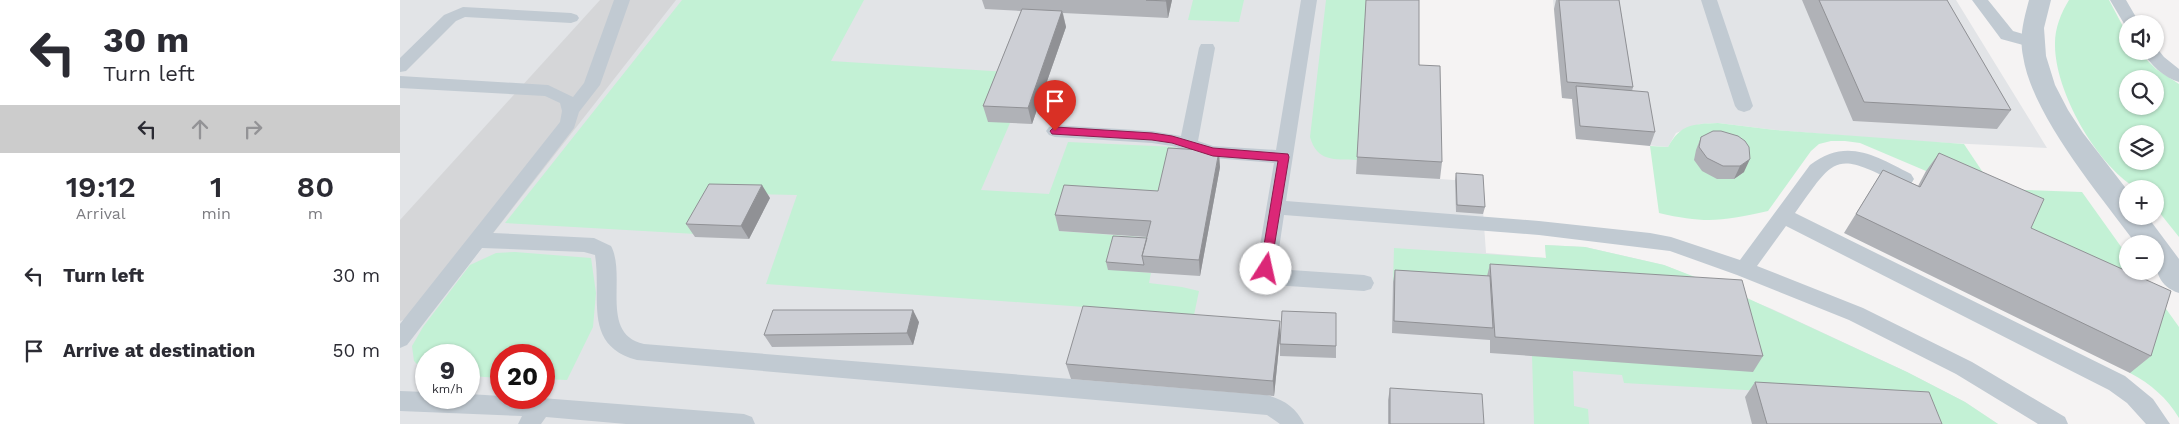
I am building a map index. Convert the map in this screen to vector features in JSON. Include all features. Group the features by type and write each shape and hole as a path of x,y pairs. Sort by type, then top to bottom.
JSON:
{"street":[{"path":"2040,0 2034,22 2036,68 2050,103 2119,199"},
{"path":"2164,260 2179,281"}],"lane":[{"path":"400,339 568,124 571,111 592,85 622,0"},
{"path":"1309,0 1266,269 1268,274 1274,277 1364,283"},
{"path":"1709,0 1744,106"},
{"path":"1980,0 2008,34 2034,43"},
{"path":"2118,0 2127,15"},
{"path":"400,67 450,18 463,12 571,18"},
{"path":"1188,145 1207,48"},
{"path":"2158,60 2179,77"},
{"path":"400,82 548,92 567,100 571,111"},
{"path":"1055,131 1152,137 1172,140 1213,152 1284,157"},
{"path":"1744,269 1816,170 1831,158 1851,156 1862,158 1905,179"},
{"path":"1277,207 1539,228 1671,244 1744,269 1856,314 1964,368 2057,424"},
{"path":"1783,216 2117,383 2146,406 2159,424"},
{"path":"478,240 584,245 594,246 604,251 608,277 607,316 612,332 618,342 629,350 644,353 1267,405 1279,408 1288,415 1293,424"},
{"path":"400,400 534,415 744,424"}],"shaded area":[{"path":"400,0 1417,0 1417,81 1440,179 1481,182 1486,253 1546,258 1545,245 1585,247 1664,265 1772,309 1907,372 1965,402 1998,424 400,424"},
{"path":"1553,0 1956,0 2047,148 1909,141 1775,130 1718,123 1700,124 1676,133 1668,147 1576,139 1572,99 1562,98"}],"green space":[{"path":"682,0 864,0 831,61 1008,72 1010,123 981,190 1049,194 1068,142 1176,147 1160,208 1059,231 1154,238 1108,269 1151,273 1149,283 1199,291 1194,315 766,284 797,195 713,193 696,234 505,223"},
{"path":"1193,0 1244,0 1239,22 1188,20"},
{"path":"1326,0 1366,0 1357,160 1328,158 1317,151 1310,137"},
{"path":"2069,0 2109,0 2119,19 2119,60 2147,60 2158,70 2119,70 2119,115 2164,115 2164,74 2179,84 2179,237 2164,218 2164,180 2125,180 2106,162 2080,124 2062,82 2057,62 2055,37 2061,15"},
{"path":"1718,123 1775,130 1964,144 1994,189 2082,192 2119,244 2119,280 2145,280 2179,327 2179,418 2158,392 2130,373 1926,171 1860,143 1831,141 1819,144 1811,151 1768,211 1714,220 1690,219 1659,213 1650,146 1668,147 1673,139 1683,130 1701,124"},
{"path":"1545,245 1585,247 1664,265 1734,292 1907,372 1965,402 1998,424 1932,424 1922,400 1624,383 1622,375 1573,371 1574,406 1588,409 1589,424 1534,424 1532,355 1753,371 1393,282 1394,248 1546,258"},
{"path":"515,252 591,258 596,293 593,327 567,380 555,379 555,344 490,344 490,377 480,377 480,344 415,344 414,361 412,346 423,327 470,265 496,253"}],"building":[{"path":"1366,0 1419,0 1419,65 1440,66 1442,162 1357,157"},
{"path":"1559,0 1619,0 1633,87 1567,82"},
{"path":"1819,0 1947,0 2011,110 1864,102"},
{"path":"1022,9 1062,11 1028,108 983,106"},
{"path":"1576,86 1648,92 1655,132 1580,126"},
{"path":"1713,131 1721,131 1738,136 1745,141 1749,147 1750,159 1740,166 1723,166 1707,158 1699,147 1701,137"},
{"path":"1168,148 1219,151 1199,260 1142,256 1151,221 1055,215 1064,185 1158,191"},
{"path":"1939,153 2044,199 2031,228 2119,268 2119,280 2147,280 2171,291 2151,356 1856,214 1883,170 1920,187"},
{"path":"1456,173 1483,175 1485,207 1457,205"},
{"path":"709,184 762,185 741,226 686,224"},
{"path":"1113,236 1147,238 1142,256 1144,265 1106,262"},
{"path":"1490,264 1742,280 1763,356 1495,337"},
{"path":"1395,270 1490,276 1493,328 1394,321"},
{"path":"1083,306 1280,321 1273,381 1066,364"},
{"path":"773,310 913,310 907,333 764,335"},
{"path":"1282,311 1336,313 1336,346 1280,344"},
{"path":"1755,382 1929,392 1942,424 1767,424"},
{"path":"1390,388 1482,394 1484,424 1390,424"}],"taxiway":[{"path":"400,283 640,0"}],"route":[{"path":"1055,131 1152,137 1172,140 1213,152 1284,157 1280,172 1277,207 1266,269"}]}
